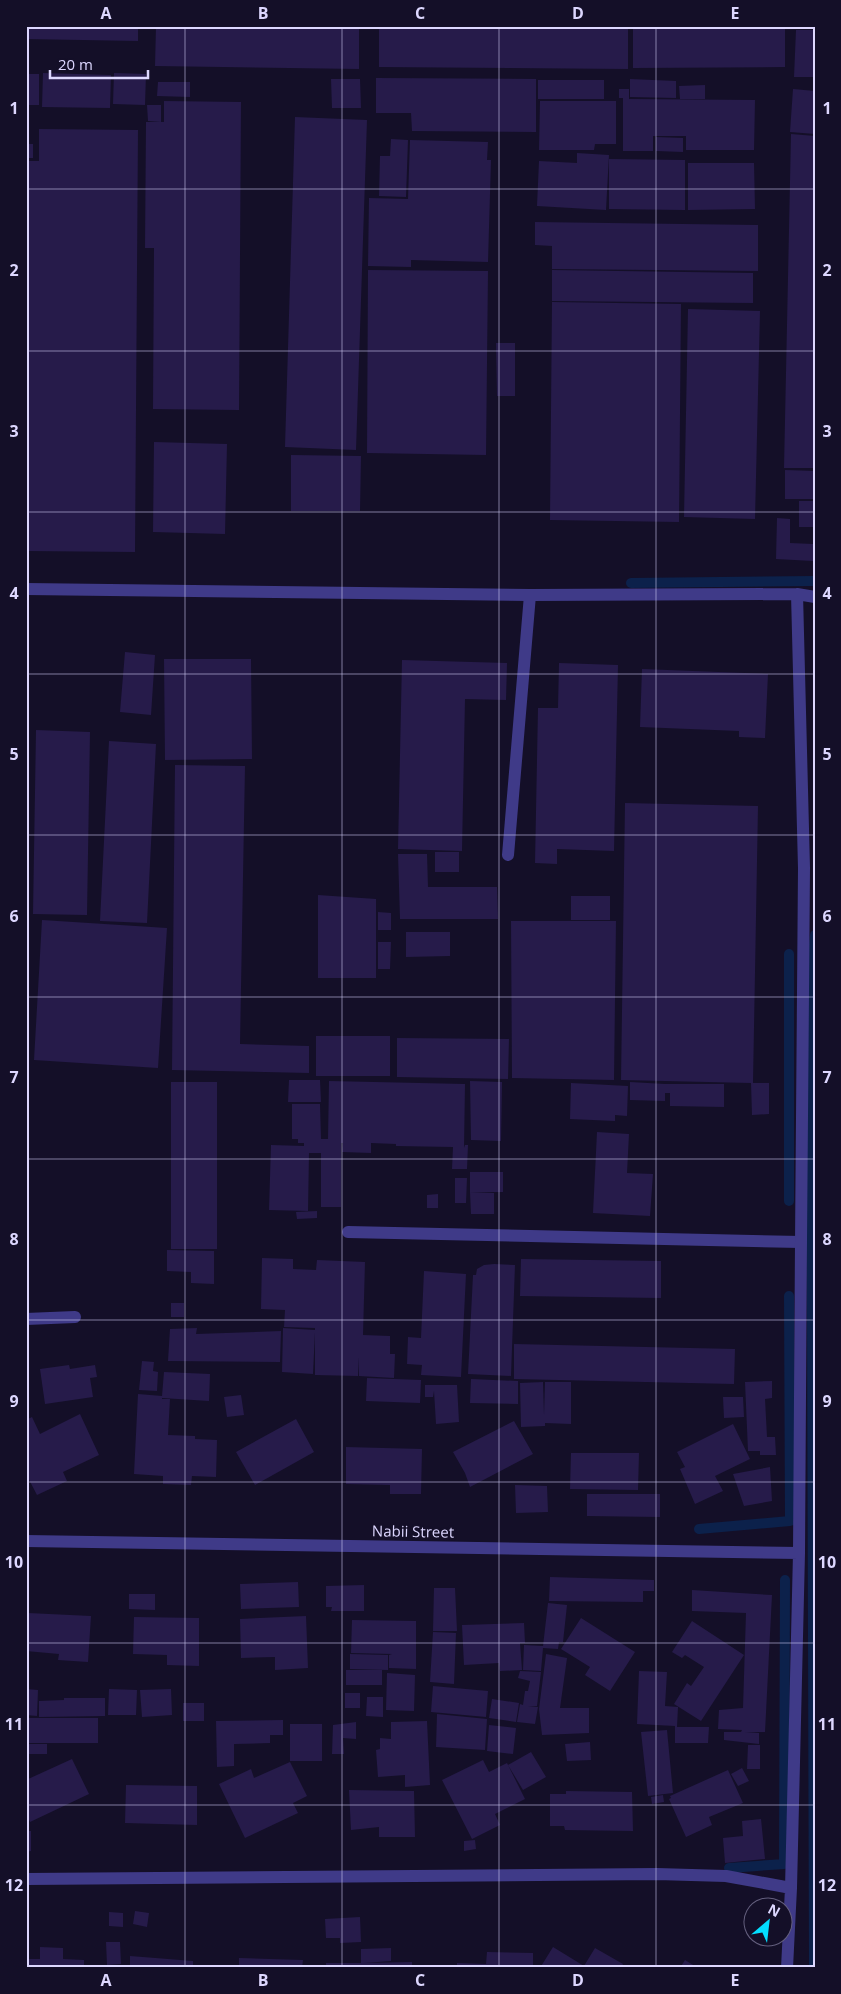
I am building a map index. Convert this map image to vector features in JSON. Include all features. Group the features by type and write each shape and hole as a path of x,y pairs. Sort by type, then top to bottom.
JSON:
{"street":[{"path":"26,589 530,595 797,594 815,597"},
{"path":"787,1968 791,1888 799,1553 804,868 797,594"},
{"path":"508,855 530,595"},
{"path":"348,1232 801,1242"},
{"path":"26,1319 75,1317"},
{"name":"Nabii Street","path":"26,1541 799,1553"},
{"path":"26,1879 657,1874 726,1876 791,1888"}],"building":[{"path":"26,26 138,26 138,41 26,39"},
{"path":"156,26 359,26 359,69 155,66"},
{"path":"379,26 628,26 628,69 379,67"},
{"path":"633,26 785,26 785,67 633,68"},
{"path":"796,30 815,30 815,77 794,77"},
{"path":"43,73 111,75 110,108 42,107"},
{"path":"114,73 146,74 145,105 113,104"},
{"path":"26,74 39,74 39,105 26,105"},
{"path":"376,78 536,79 536,132 412,131 411,113 376,113"},
{"path":"331,79 360,79 361,108 332,108"},
{"path":"630,79 676,81 676,98 630,97"},
{"path":"538,80 604,80 604,99 538,99"},
{"path":"158,82 190,82 190,97 157,96"},
{"path":"705,85 705,99 680,99 679,86"},
{"path":"619,89 629,89 629,99 755,100 754,150 686,150 686,136 653,136 653,151 623,151 623,98 619,98"},
{"path":"793,89 815,91 815,134 790,132"},
{"path":"164,101 241,102 239,410 153,409 154,248 145,248 146,122 164,122"},
{"path":"540,101 616,101 616,144 595,144 594,150 539,150"},
{"path":"147,105 161,105 161,122 148,121"},
{"path":"295,117 367,120 356,450 285,447"},
{"path":"39,129 138,130 135,552 26,551 26,161 39,161"},
{"path":"791,134 815,136 815,468 784,468"},
{"path":"656,137 683,138 683,152 656,151"},
{"path":"391,139 408,140 406,197 379,196 380,156 390,156"},
{"path":"410,140 488,142 487,160 491,160 488,262 411,260 411,267 368,266 369,198 408,199"},
{"path":"26,144 33,144 33,158 26,158"},
{"path":"577,153 609,155 606,210 537,206 539,161 577,163"},
{"path":"609,159 685,160 685,210 609,209"},
{"path":"688,163 754,163 755,209 688,210"},
{"path":"535,222 758,225 758,271 552,269 552,246 535,245"},
{"path":"368,270 488,271 486,455 367,453"},
{"path":"552,270 753,273 753,303 552,301"},
{"path":"552,302 681,304 679,522 550,520"},
{"path":"688,309 760,311 755,519 684,517"},
{"path":"496,343 515,343 515,396 497,396"},
{"path":"154,442 227,444 225,534 153,532"},
{"path":"291,455 361,456 360,511 291,511"},
{"path":"785,470 815,471 815,499 785,499"},
{"path":"799,501 815,501 815,527 799,527"},
{"path":"777,518 790,519 790,543 813,544 813,561 776,559"},
{"path":"125,652 155,655 151,715 120,712"},
{"path":"164,659 251,659 252,759 165,760"},
{"path":"402,660 507,663 506,700 465,699 462,851 398,849"},
{"path":"559,663 618,665 614,851 557,849 557,864 535,863 538,708 558,708"},
{"path":"642,669 768,674 765,738 739,737 739,731 640,727"},
{"path":"36,730 90,732 87,915 33,914"},
{"path":"109,741 156,744 147,923 100,921"},
{"path":"175,765 245,766 240,1044 309,1046 309,1073 172,1070"},
{"path":"625,803 758,806 753,1083 769,1083 769,1114 752,1115 751,1083 621,1080"},
{"path":"435,852 459,852 459,872 435,872"},
{"path":"398,854 427,854 428,887 497,887 498,919 400,919"},
{"path":"318,895 376,899 376,978 318,978"},
{"path":"571,896 610,896 610,920 571,920"},
{"path":"378,912 391,913 391,930 378,930"},
{"path":"42,920 167,928 158,1068 34,1060"},
{"path":"511,921 616,921 614,1080 512,1078"},
{"path":"406,932 450,932 450,956 406,957"},
{"path":"378,942 391,942 390,969 378,969"},
{"path":"316,1036 390,1036 390,1076 316,1076"},
{"path":"397,1038 509,1039 508,1079 397,1077"},
{"path":"289,1080 320,1080 321,1102 288,1102"},
{"path":"329,1081 465,1084 464,1148 465,1145 468,1145 467,1169 452,1169 453,1147 396,1146 396,1144 371,1143 371,1153 342,1152 343,1143 341,1143 341,1207 321,1207 321,1153 309,1153 308,1211 269,1210 271,1145 304,1146 304,1143 298,1143 298,1139 292,1139 292,1104 320,1104 321,1139 328,1139"},
{"path":"470,1081 502,1082 501,1141 471,1140"},
{"path":"171,1082 217,1082 217,1249 171,1249"},
{"path":"630,1082 724,1084 724,1107 670,1106 670,1093 665,1093 665,1101 630,1100"},
{"path":"571,1083 628,1086 627,1116 615,1115 615,1121 570,1119"},
{"path":"597,1132 629,1134 627,1173 653,1174 650,1216 593,1213"},
{"path":"470,1172 503,1172 503,1192 470,1192"},
{"path":"455,1178 467,1178 466,1203 455,1203"},
{"path":"470,1192 494,1193 494,1214 471,1214"},
{"path":"438,1194 438,1208 427,1208 427,1195"},
{"path":"317,1211 317,1218 297,1219 296,1212"},
{"path":"167,1250 214,1251 214,1284 191,1283 191,1272 167,1271"},
{"path":"262,1258 293,1259 293,1269 316,1270 317,1260 365,1262 363,1335 390,1336 390,1354 395,1354 394,1378 359,1376 359,1357 358,1376 315,1375 315,1332 313,1374 282,1372 283,1328 315,1330 315,1328 284,1327 285,1310 261,1309"},
{"path":"521,1259 661,1261 661,1298 520,1296"},
{"path":"484,1265 515,1265 511,1376 468,1374 473,1275 476,1275 477,1269"},
{"path":"424,1271 466,1274 461,1377 421,1375 422,1365 407,1364 408,1337 421,1338"},
{"path":"171,1303 184,1303 184,1317 171,1317"},
{"path":"197,1328 196,1334 281,1331 280,1362 168,1361 170,1329"},
{"path":"514,1344 735,1349 734,1384 514,1379"},
{"path":"142,1361 154,1362 153,1371 158,1372 157,1391 139,1390"},
{"path":"69,1365 70,1369 95,1365 97,1377 90,1378 93,1397 45,1404 40,1369"},
{"path":"164,1372 210,1374 209,1401 162,1398 162,1399 170,1399 168,1435 195,1436 195,1439 217,1440 216,1477 192,1476 191,1485 163,1484 163,1476 134,1474 138,1394 162,1396"},
{"path":"367,1378 421,1380 420,1403 366,1401"},
{"path":"471,1379 518,1381 518,1404 470,1403"},
{"path":"772,1381 772,1398 765,1399 767,1437 775,1437 776,1455 760,1455 760,1451 748,1451 745,1382"},
{"path":"543,1382 544,1415 545,1382 571,1382 571,1424 545,1423 545,1426 521,1427 520,1383"},
{"path":"425,1385 457,1385 459,1422 436,1424 434,1391 433,1397 425,1397"},
{"path":"241,1395 244,1415 227,1417 224,1397"},
{"path":"723,1397 743,1397 744,1417 724,1418"},
{"path":"80,1414 99,1455 63,1472 67,1481 37,1495 26,1474 26,1420 32,1417 40,1434"},
{"path":"296,1419 314,1452 255,1485 236,1452"},
{"path":"514,1421 533,1454 470,1487 465,1473 453,1452"},
{"path":"733,1424 750,1459 715,1476 723,1491 695,1504 680,1469 685,1467 677,1452"},
{"path":"346,1447 422,1449 421,1494 390,1494 390,1485 346,1484"},
{"path":"571,1453 639,1453 638,1490 570,1489"},
{"path":"770,1467 772,1501 744,1506 733,1474"},
{"path":"515,1485 547,1486 548,1512 516,1513"},
{"path":"587,1494 660,1494 660,1517 587,1516"},
{"path":"550,1577 654,1580 654,1591 643,1591 643,1602 549,1601"},
{"path":"298,1582 299,1607 241,1609 240,1584"},
{"path":"364,1585 364,1611 331,1611 332,1607 326,1607 326,1586"},
{"path":"434,1588 455,1588 457,1631 433,1631"},
{"path":"692,1590 772,1595 765,1732 745,1732 759,1733 759,1744 724,1740 724,1732 741,1732 742,1730 718,1729 719,1710 743,1708 746,1613 692,1611"},
{"path":"129,1594 155,1594 155,1610 129,1609"},
{"path":"548,1603 567,1605 563,1642 559,1642 558,1649 543,1648 541,1671 523,1670 524,1645 543,1646"},
{"path":"28,1613 91,1616 88,1662 58,1660 59,1654 26,1651"},
{"path":"306,1616 308,1668 275,1670 275,1657 241,1658 240,1619"},
{"path":"134,1617 199,1618 199,1666 167,1665 167,1655 133,1654"},
{"path":"581,1618 635,1652 610,1691 585,1675 590,1667 561,1649"},
{"path":"352,1620 416,1621 416,1669 389,1668 389,1655 392,1654 351,1653"},
{"path":"692,1621 744,1655 701,1721 674,1704 687,1683 691,1686 704,1667 685,1655 682,1658 672,1652"},
{"path":"524,1623 525,1643 520,1643 522,1670 500,1671 499,1663 464,1665 462,1625"},
{"path":"433,1632 456,1633 454,1684 430,1682"},
{"path":"350,1654 388,1655 388,1670 350,1669"},
{"path":"546,1654 567,1658 560,1708 589,1708 589,1733 542,1735 539,1709"},
{"path":"346,1670 382,1670 382,1685 346,1685"},
{"path":"520,1671 541,1672 537,1706 528,1706 538,1707 535,1724 517,1722 520,1704 523,1705 525,1691 528,1691 530,1681 518,1678"},
{"path":"639,1671 667,1672 665,1706 678,1707 677,1727 709,1727 708,1743 675,1743 675,1726 637,1724"},
{"path":"387,1673 415,1675 414,1711 386,1710"},
{"path":"433,1686 488,1691 486,1717 431,1712"},
{"path":"26,1689 38,1690 37,1716 26,1715"},
{"path":"109,1689 137,1690 136,1715 108,1715"},
{"path":"171,1689 172,1715 142,1717 140,1690"},
{"path":"345,1693 360,1693 360,1708 345,1708"},
{"path":"367,1697 383,1697 383,1717 366,1716"},
{"path":"64,1698 105,1698 105,1716 39,1717 39,1701 64,1700"},
{"path":"492,1699 519,1703 516,1722 489,1718"},
{"path":"183,1703 204,1703 204,1721 183,1721"},
{"path":"437,1714 487,1719 485,1750 436,1747"},
{"path":"26,1718 98,1718 98,1743 26,1743"},
{"path":"283,1720 283,1735 270,1735 270,1743 234,1744 234,1766 217,1767 216,1721"},
{"path":"427,1721 430,1785 405,1787 405,1775 378,1777 376,1750 380,1749 380,1738 391,1739 391,1722"},
{"path":"356,1722 356,1739 343,1738 344,1754 332,1754 333,1725"},
{"path":"290,1724 322,1724 322,1761 290,1761"},
{"path":"489,1725 516,1728 513,1754 487,1751"},
{"path":"667,1730 673,1793 648,1796 641,1732"},
{"path":"590,1742 591,1760 567,1761 565,1744"},
{"path":"26,1744 47,1744 47,1754 26,1754"},
{"path":"748,1745 760,1745 760,1769 747,1769"},
{"path":"531,1752 546,1777 523,1790 508,1765"},
{"path":"72,1759 89,1794 30,1822 26,1813 26,1780"},
{"path":"483,1760 489,1772 507,1763 525,1799 495,1814 500,1825 472,1839 442,1780"},
{"path":"290,1762 307,1796 293,1803 298,1813 245,1838 219,1784 251,1769 254,1778"},
{"path":"742,1768 749,1781 738,1786 731,1774"},
{"path":"728,1770 743,1803 709,1817 712,1825 686,1837 669,1799 671,1798 670,1796"},
{"path":"126,1785 197,1786 197,1825 125,1823"},
{"path":"349,1790 414,1791 415,1837 379,1837 379,1827 351,1830"},
{"path":"566,1791 632,1792 633,1831 565,1830 564,1826 550,1826 550,1794 566,1794"},
{"path":"663,1795 664,1802 652,1804 651,1797"},
{"path":"761,1819 765,1859 725,1863 723,1838 743,1836 742,1821"},
{"path":"26,1831 31,1831 31,1851 26,1852"},
{"path":"475,1840 476,1849 464,1851 464,1841"},
{"path":"135,1911 149,1913 147,1927 133,1924"},
{"path":"109,1912 123,1913 123,1927 109,1926"},
{"path":"360,1917 361,1942 340,1943 340,1938 326,1938 325,1919"},
{"path":"106,1942 120,1942 121,1964 107,1965"},
{"path":"40,1947 63,1948 63,1959 84,1960 84,1968 26,1968 26,1959 40,1959"},
{"path":"553,1947 584,1966 595,1948 623,1964 621,1968 540,1968"},
{"path":"391,1948 391,1961 364,1963 412,1962 412,1968 326,1968 326,1963 361,1963 361,1949"},
{"path":"487,1952 533,1953 533,1968 457,1968 457,1963 486,1964"},
{"path":"130,1956 193,1961 193,1968 130,1968"},
{"path":"239,1958 303,1960 302,1968 239,1968"},
{"path":"685,1960 698,1968 680,1968"}],"waterway":[{"path":"631,583 815,581"},
{"path":"814,1968 811,971 815,935"},
{"path":"789,954 789,1201"},
{"path":"699,1529 790,1521 789,1296"},
{"path":"729,1868 784,1864 785,1580"}]}
